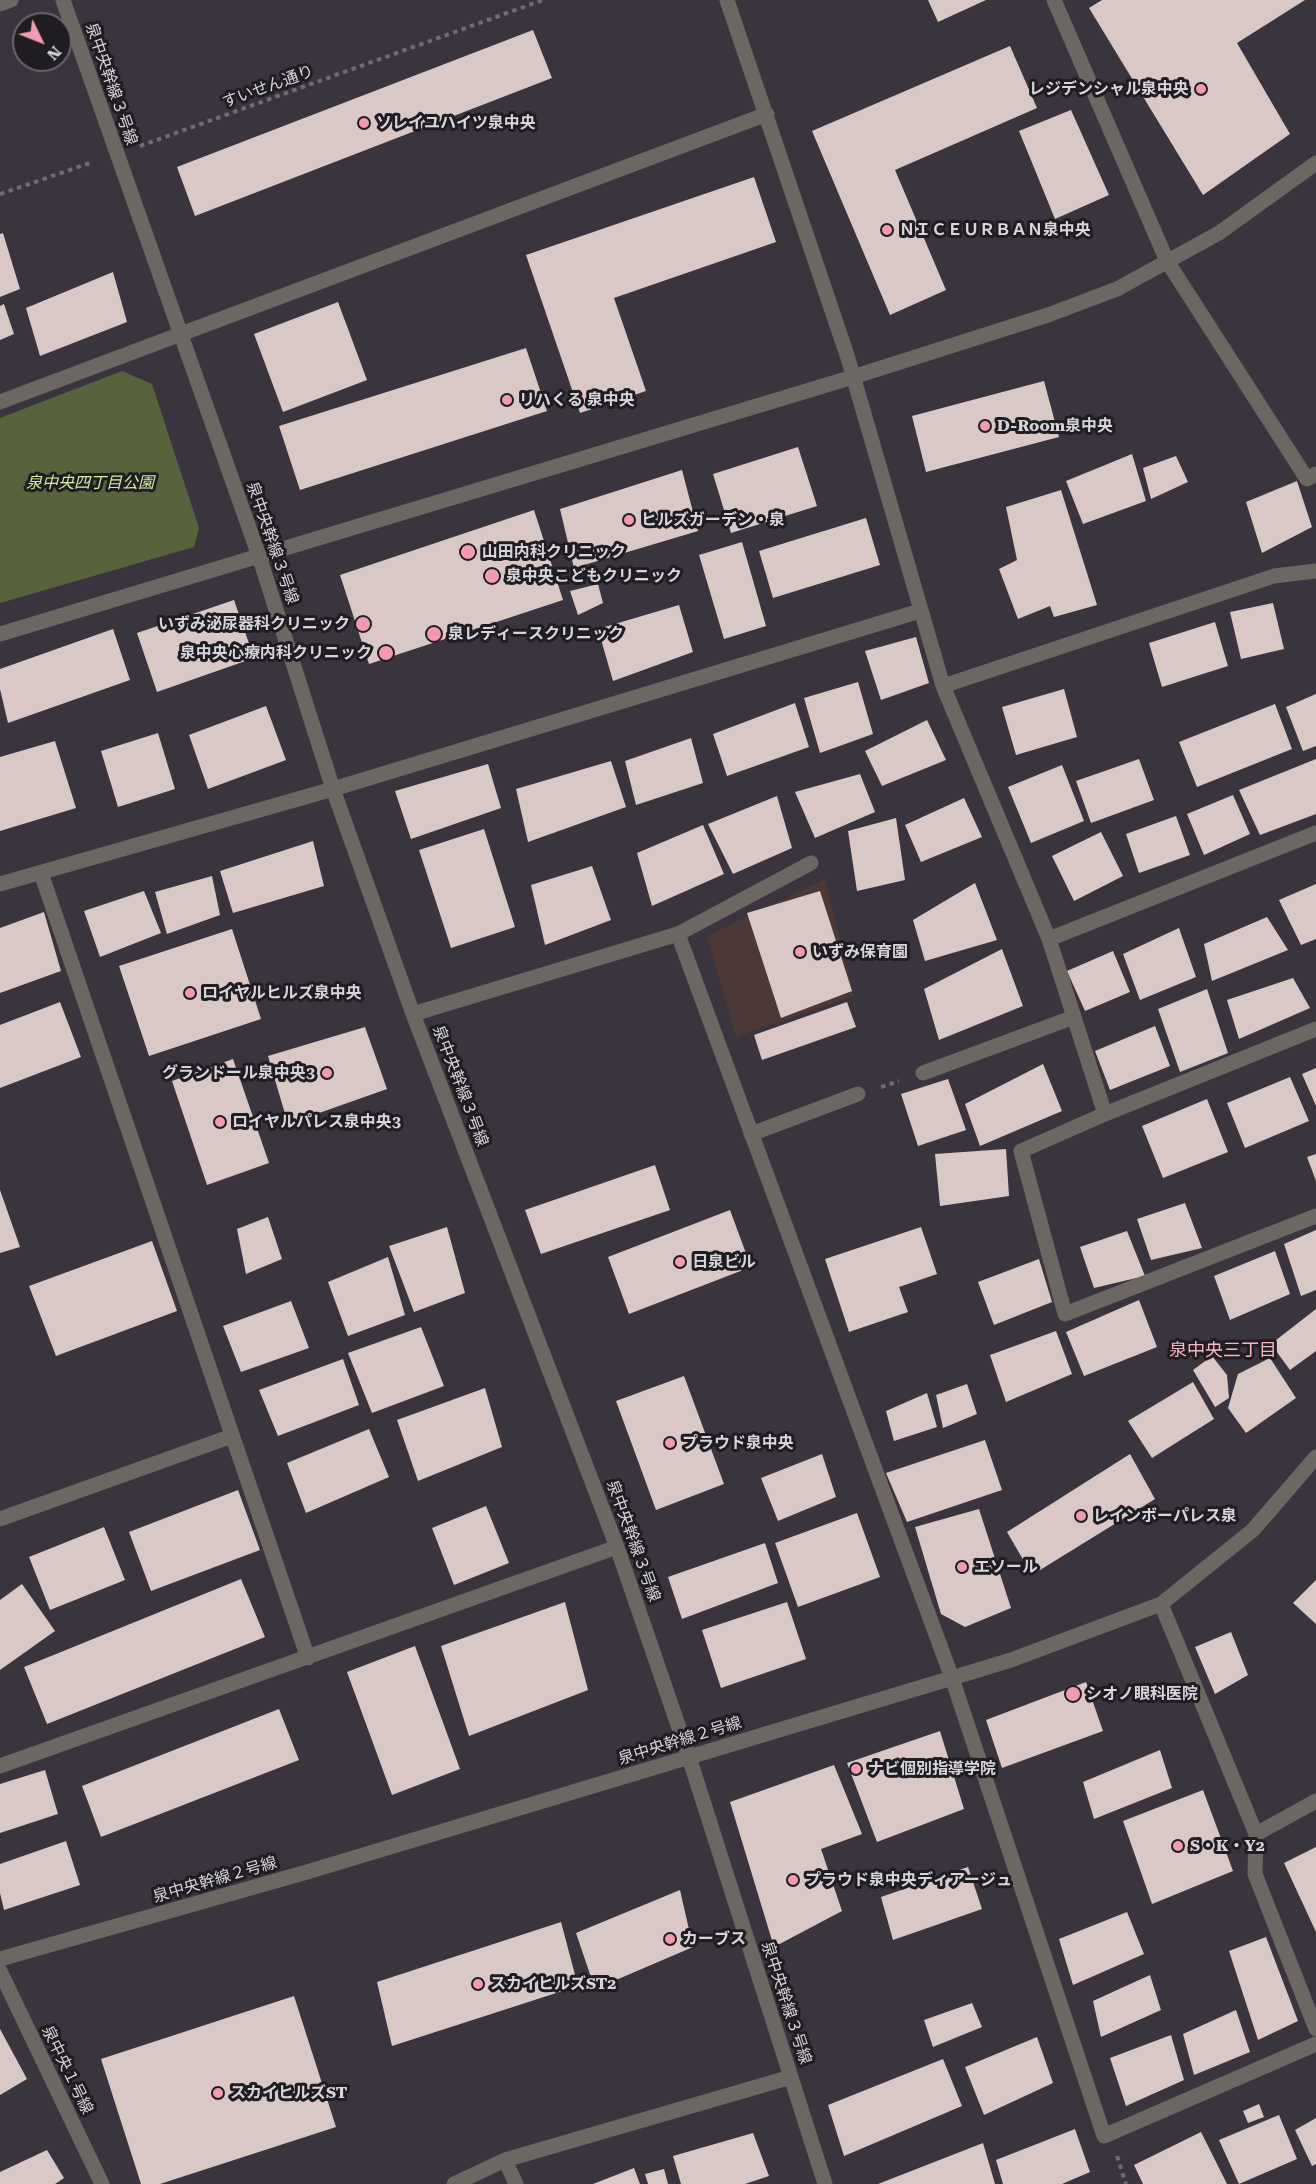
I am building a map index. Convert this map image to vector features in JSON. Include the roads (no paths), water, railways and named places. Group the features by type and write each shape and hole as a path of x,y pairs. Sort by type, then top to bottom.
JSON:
{"street":[{"path":"0,4 11,0"},
{"name":"泉中央幹線３号線","path":"63,0 259,556 333,789 413,1014 617,1547 689,1757 825,2184"},
{"path":"727,0 767,114 853,377 920,611 944,686 1049,939 1105,1114"},
{"path":"1054,0 1167,261 1307,479 1316,474"},
{"path":"0,402 767,114"},
{"path":"0,634 853,377 1048,315 1117,289 1219,233 1316,163"},
{"path":"944,686 1274,576 1316,570"},
{"path":"0,884 333,789 920,611"},
{"path":"1049,939 1316,833"},
{"path":"413,1014 678,934 811,863"},
{"path":"41,873 308,1658"},
{"path":"678,934 952,1678 1104,2136 1316,2044"},
{"path":"923,1073 1074,1017"},
{"path":"1316,1029 1105,1114 1021,1151 1065,1314 1316,1216"},
{"path":"751,1134 858,1094"},
{"path":"0,1519 232,1436"},
{"name":"泉中央幹線２号線","path":"0,1959 307,1872 1011,1660 1161,1604 1253,1530 1316,1457"},
{"path":"0,1766 617,1547"},
{"path":"1161,1604 1256,1834 1255,1874 1316,2029"},
{"path":"1256,1834 1316,1801"},
{"name":"泉中央１号線","path":"0,1971 102,2184"},
{"path":"454,2184 505,2160 791,2077"},
{"path":"505,2160 516,2184"}],"place":[{"name":"レジデンシャル泉中央","path":"1201,89"},
{"name":"ソレイユハイツ泉中央","path":"364,123"},
{"name":"ＮＩＣＥＵＲＢＡＮ泉中央","path":"887,230"},
{"name":"リハくる 泉中央","path":"507,400"},
{"name":"D-Room泉中央","path":"985,426"},
{"name":"ヒルズガーデン・泉","path":"629,520"},
{"name":"山田内科クリニック","path":"468,552"},
{"name":"泉中央こどもクリニック","path":"492,576"},
{"name":"いずみ泌尿器科クリニック","path":"363,624"},
{"name":"泉レディースクリニック","path":"434,634"},
{"name":"泉中央心療内科クリニック","path":"386,653"},
{"name":"いずみ保育園","path":"800,952"},
{"name":"ロイヤルヒルズ泉中央","path":"190,993"},
{"name":"グランドール泉中央3","path":"327,1073"},
{"name":"ロイヤルパレス泉中央3","path":"220,1122"},
{"name":"日泉ビル","path":"680,1262"},
{"name":"プラウド泉中央","path":"670,1443"},
{"name":"レインボーパレス泉","path":"1081,1516"},
{"name":"エソール","path":"962,1567"},
{"name":"シオノ眼科医院","path":"1073,1694"},
{"name":"ナビ個別指導学院","path":"856,1769"},
{"name":"S・K・Y2","path":"1178,1846"},
{"name":"プラウド泉中央ディアージュ","path":"793,1880"},
{"name":"カーブス","path":"670,1939"},
{"name":"スカイヒルズST2","path":"478,1984"},
{"name":"スカイヒルズST","path":"218,2093"}],"district":[{"name":"泉中央三丁目","path":"1223,1351"}],"park label":[{"name":"泉中央四丁目公園","path":"90,483"}]}
